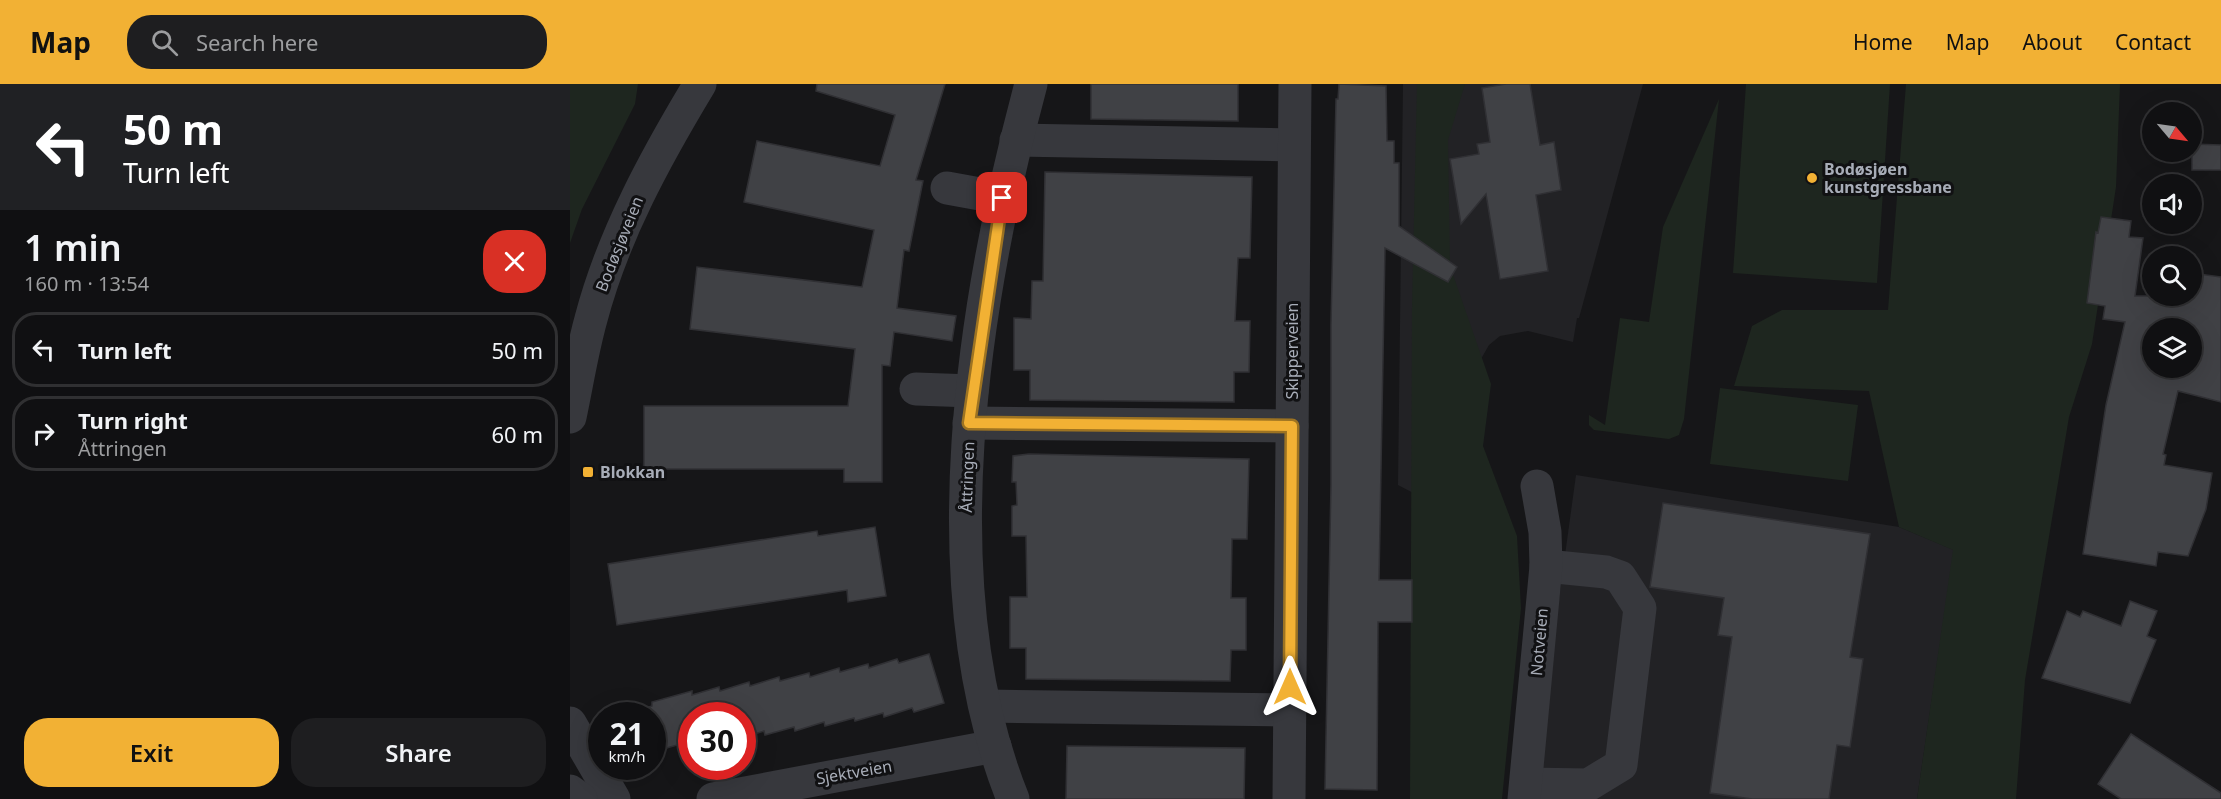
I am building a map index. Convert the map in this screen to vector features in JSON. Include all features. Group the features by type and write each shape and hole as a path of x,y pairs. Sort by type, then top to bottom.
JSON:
{"street":[{"name":"Bodøsjøveien","path":"570,417 591,318 610,262 631,209 700,84"},
{"name":"Åttringen","path":"1013,799 995,746 986,706 972,624 966,534 972,391 1002,198 1032,84"},
{"name":"Skipperveien","path":"1289,799 1295,84"},
{"path":"1016,140 1293,145"},
{"path":"947,188 1002,198"},
{"path":"916,389 972,391"},
{"path":"969,423 1292,426"},
{"name":"Notveien","path":"1525,791 1546,566 1545,532 1537,486"},
{"path":"1525,791 1588,785 1621,765 1640,608 1620,577 1606,572 1546,566"},
{"path":"986,706 1290,710"},
{"path":"570,723 614,799"},
{"name":"Sjektveien","path":"713,799 781,792 995,746"},
{"path":"570,791 581,799"}],"shaded area":[{"path":"570,84 638,84 635,104 582,209 570,243"},
{"path":"1403,84 1643,84 1579,318 1577,318 1573,342 1528,331 1500,336 1489,345 1481,359 1444,509 1398,485"},
{"path":"1417,84 1465,84 1448,140 1450,266 1491,384 1483,446 1517,536 1521,608 1502,799 1410,799 1412,307"},
{"name":"Bodøsjøen kunstgressbane","path":"1746,84 1890,84 1877,283 1733,273"},
{"path":"1906,84 2120,84 2116,187 2092,344 2069,417 2025,680 2016,799 1917,799 1953,550 1899,527 1869,391 1734,386 1752,326 1782,310 1888,310"},
{"path":"1719,99 1684,419 1679,435 1669,439 1594,430 1589,425 1589,415 1605,425 1620,318 1649,322 1663,227"},
{"path":"1720,388 1858,405 1848,481 1710,464"},
{"path":"1576,475 1899,527 1954,550 1917,799 1539,799 1555,628"}],"building":[{"path":"817,84 945,84 916,180 923,181 909,251 904,250 897,308 956,316 952,341 894,332 890,366 882,365 882,482 844,482 844,469 644,469 644,406 848,406 855,349 690,329 697,267 862,287 874,230 744,202 757,141 880,166 895,115 816,91"},
{"path":"1091,84 1238,84 1238,121 1091,119"},
{"path":"1339,84 1386,86 1387,141 1394,141 1394,163 1399,163 1399,226 1457,267 1448,282 1385,248 1379,580 1412,580 1412,622 1378,622 1377,790 1325,789 1331,484 1331,324 1336,99 1338,99"},
{"path":"1506,84 1530,84 1540,145 1554,142 1561,190 1536,195 1548,271 1500,279 1486,194 1461,224 1450,159 1479,154 1477,144 1490,142 1482,88"},
{"path":"2202,144 2221,145 2221,170 2192,170 2192,162 2202,162"},
{"path":"1045,172 1252,177 1250,258 1238,258 1235,321 1250,321 1249,372 1234,372 1234,402 1030,400 1030,370 1014,370 1014,318 1031,319 1032,281 1043,281"},
{"path":"2101,217 2131,221 2129,237 2143,238 2135,296 2142,296 2142,306 2202,306 2202,274 2221,277 2221,402 2178,391 2163,454 2166,455 2164,465 2212,473 2206,509 2188,556 2158,552 2156,566 2083,554 2106,405 2125,322 2103,319 2105,306 2087,303 2096,232 2098,233"},
{"path":"1029,454 1249,459 1247,539 1232,539 1231,598 1246,598 1246,650 1231,650 1230,681 1026,679 1026,648 1010,648 1010,597 1027,597 1026,536 1012,536 1012,506 1017,505 1016,482 1012,482 1013,456"},
{"path":"1663,503 1870,534 1850,657 1863,659 1850,747 1837,745 1829,799 1752,799 1710,793 1732,637 1718,635 1724,598 1650,587"},
{"path":"875,527 886,596 848,602 847,590 617,625 608,564 817,531 818,536"},
{"path":"2130,601 2157,611 2147,636 2156,640 2130,703 2042,678 2067,611 2080,617 2083,611 2121,626"},
{"path":"929,654 944,703 914,712 912,708 884,717 883,713 855,721 854,718 825,726 824,722 795,731 794,727 765,735 764,731 756,734 756,702 678,702 678,745 666,748 666,702 652,702 692,691 692,695 719,687 720,691 749,682 750,686 779,677 780,681 809,673 810,677 839,668 840,672 868,664 869,668 897,659 899,663"},
{"path":"2131,734 2221,793 2221,799 2121,799 2098,784"},
{"path":"1067,746 1245,748 1244,799 1066,799"}],"place":[{"name":"Bodøsjøen kunstgressbane","path":"1812,178"},
{"name":"Blokkan","path":"588,472"}],"route":[{"path":"1002,198 988,278 969,423 1292,426 1290,687"}]}
